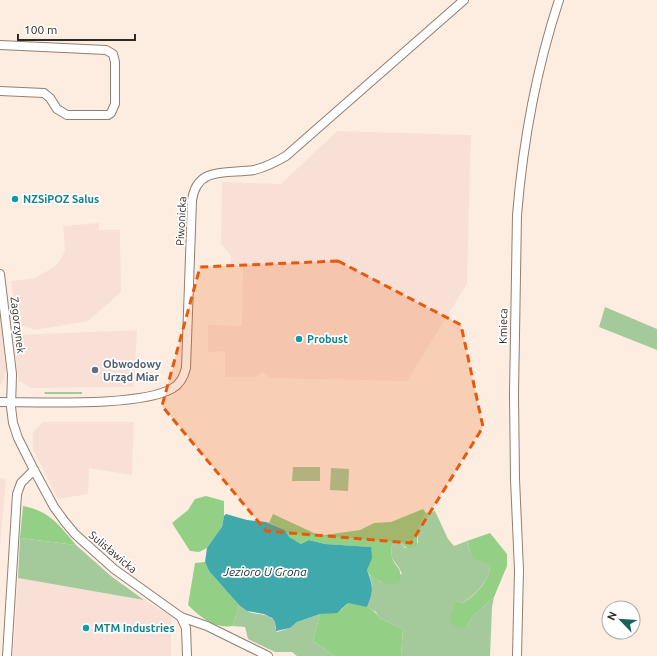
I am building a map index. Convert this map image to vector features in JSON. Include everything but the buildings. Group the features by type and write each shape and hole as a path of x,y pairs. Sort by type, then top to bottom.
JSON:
{"street":[{"name":"Piwonicka","path":"0,402 116,401 156,395 175,387 180,381 186,368 192,201 193,194 198,183 210,175 265,167 286,156 464,0"},
{"name":"Kmieca","path":"517,656 520,570 514,471 514,394 517,215 520,180 535,89 560,0"},
{"path":"0,45 106,50 113,54 115,62 115,104 114,109 108,115 67,115 57,109 50,98 44,93 0,91"},
{"name":"Zagorzynek","path":"0,274 12,374 11,402"},
{"name":"Sulisławicka","path":"11,402 12,418 16,431 34,470 54,507 75,534 114,570 182,617 207,626 268,656"},
{"path":"7,656 17,494 22,483 34,470"},
{"path":"182,617 186,628 187,656"}],"highlighted area":[{"path":"338,261 461,325 483,427 411,543 266,531 162,406 200,267"}],"shaded area":[{"path":"337,131 471,135 467,284 407,381 271,378 262,372 256,377 225,377 225,351 208,352 208,325 242,326 243,265 231,264 231,256 221,244 222,182 281,184"},
{"path":"99,223 99,230 120,230 121,292 88,321 35,330 24,326 14,331 10,301 13,295 11,281 35,278 56,266 65,252 63,226"},
{"path":"0,315 6,367 4,380 0,386"},
{"path":"137,330 134,387 31,388 19,381 14,345 16,335"},
{"path":"43,422 134,422 132,475 89,468 88,494 58,499 33,449 33,432"},
{"path":"0,478 6,479 0,548"},
{"path":"18,578 144,600 171,616 171,656 13,656"}],"green space":[{"path":"605,307 657,329 657,350 599,327"},
{"path":"44,392 82,392 82,394 45,394"},
{"path":"293,467 320,467 320,481 292,481"},
{"path":"331,468 349,469 348,491 330,490"},
{"path":"206,496 224,501 222,527 207,548 199,552 190,551 172,523 188,510 195,499"},
{"path":"23,506 32,508 54,520 76,545 20,538"},
{"path":"423,509 426,513 418,528 417,546 408,548 400,542 392,545 392,558 401,575 400,581 395,585 385,583 374,578 367,571 367,567 370,562 370,547 325,544 309,540 301,544 288,537 285,530 269,523 273,514 316,534 325,535 360,530 374,523 391,522"},
{"path":"435,511 448,539 454,546 467,541 471,553 475,557 490,564 488,575 477,592 462,603 456,601 467,626 473,616 494,597 492,607 490,656 401,656 403,629 379,618 376,612 367,607 372,591 372,583 369,575 381,582 402,574 393,558 391,551 392,545 400,542 405,548 418,543 418,528 426,513"},
{"path":"490,533 507,554 507,566 494,597 473,616 467,626 458,628 449,622 456,601 462,603 477,592 488,576 490,570 490,564 473,558 467,541"},
{"path":"20,538 76,545 111,576 144,600 18,578"},
{"path":"205,562 209,571 239,605 233,626 220,626 209,622 188,605 195,563"},
{"path":"348,603 366,607 374,611 379,618 403,629 401,656 335,656 313,641 320,614 341,610"},
{"path":"239,605 247,611 269,616 275,622 277,632 290,628 297,622 320,614 313,641 335,656 297,656 292,652 275,652 248,639 245,627 233,626"}],"water":[{"name":"Jezioro U Grona","path":"226,514 247,520 266,522 285,530 289,537 301,544 309,540 325,544 371,547 372,558 367,570 371,580 372,592 367,607 348,603 337,613 320,614 297,622 290,628 276,631 275,622 272,618 264,614 247,611 239,605 209,571 205,562 207,548 222,527 224,516"}],"place":[{"name":"NZSiPOZ Salus","path":"15,199"},
{"name":"Probust","path":"299,339"},
{"name":"Obwodowy Urząd Miar","path":"95,370"},
{"name":"MTM Industries","path":"86,628"}]}
